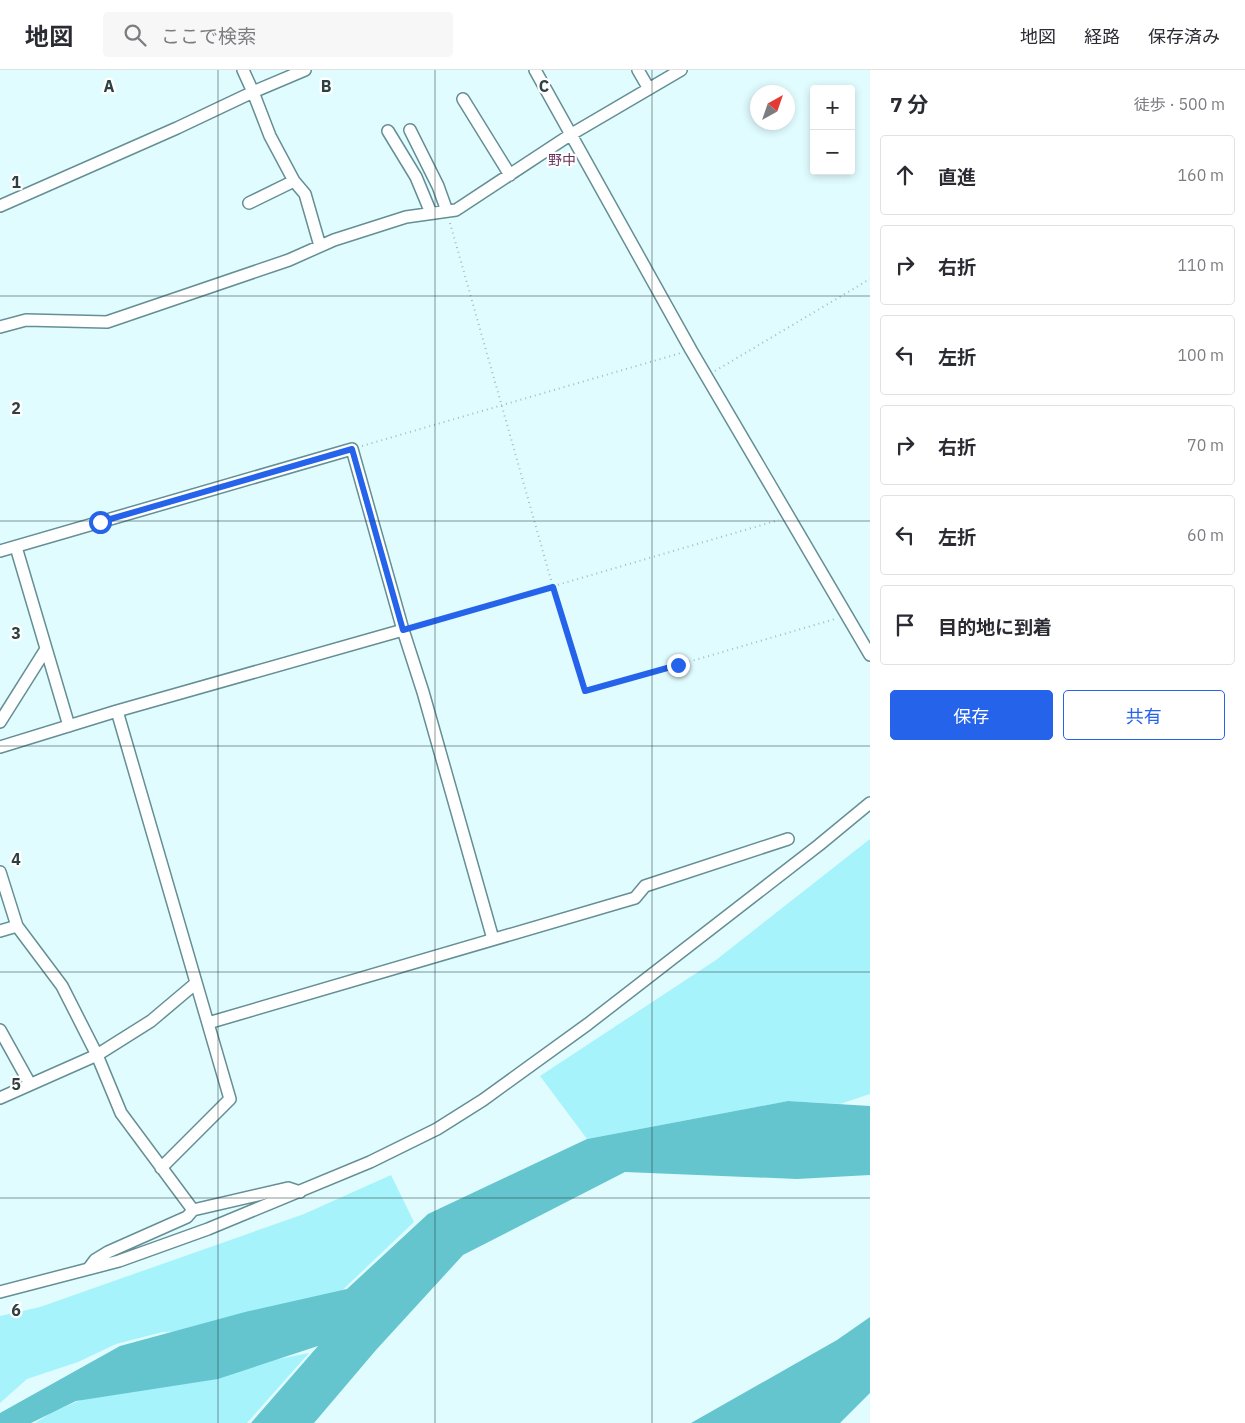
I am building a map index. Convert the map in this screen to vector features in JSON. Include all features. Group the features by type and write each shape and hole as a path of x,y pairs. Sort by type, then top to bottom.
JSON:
{"street":[{"path":"243,70 270,136 294,181 305,194 320,246"},
{"path":"0,206 305,70"},
{"path":"535,70 691,350 870,655"},
{"path":"638,70 649,89"},
{"path":"0,327 26,320 107,322 289,260 334,240 406,216 456,210 570,135 681,70"},
{"path":"463,99 510,175"},
{"path":"410,130 438,186 446,211"},
{"path":"388,131 416,177 431,213"},
{"path":"249,203 294,181"},
{"path":"0,551 352,449 493,939"},
{"path":"16,547 69,726"},
{"path":"0,747 117,711 403,630"},
{"path":"0,722 46,649"},
{"path":"117,711 230,1099 161,1168"},
{"path":"0,1292 119,1261 199,1232 370,1162 437,1129 483,1100 635,988 870,803"},
{"path":"208,1023 635,898 646,886 788,839"},
{"path":"0,872 17,926 62,986 97,1055 121,1113 193,1210"},
{"path":"0,931 17,926"},
{"path":"0,1098 97,1055 151,1021 196,982"},
{"path":"0,1030 30,1084"},
{"path":"89,1268 95,1260 108,1252 187,1217 193,1210 288,1188 300,1192"}],"path":[{"path":"446,211 553,587 585,691 705,658 846,615"},
{"path":"707,376 870,279"},
{"path":"352,449 691,350"},
{"path":"403,630 789,517"}],"shaded area":[{"path":"870,839 870,1094 840,1104 788,1101 587,1139 540,1076 716,960"},
{"path":"788,1101 870,1106 870,1175 797,1179 625,1172 463,1255 376,1350 314,1423 251,1423 318,1346 218,1379 76,1401 31,1423 0,1423 0,1413 120,1346 245,1312 347,1289 428,1214 587,1139"},
{"path":"391,1175 414,1222 311,1320 252,1329 163,1332 116,1344 78,1362 27,1379 0,1403 0,1316 40,1307 304,1214"},
{"path":"870,1317 870,1393 840,1423 691,1423 837,1340"},
{"path":"309,1353 247,1423 35,1423 53,1412 108,1388 221,1370"}],"district":[{"name":"野中","path":"562,160"}],"route":[{"path":"100,522 352,449 403,630 553,587 585,691 678,665"}]}
